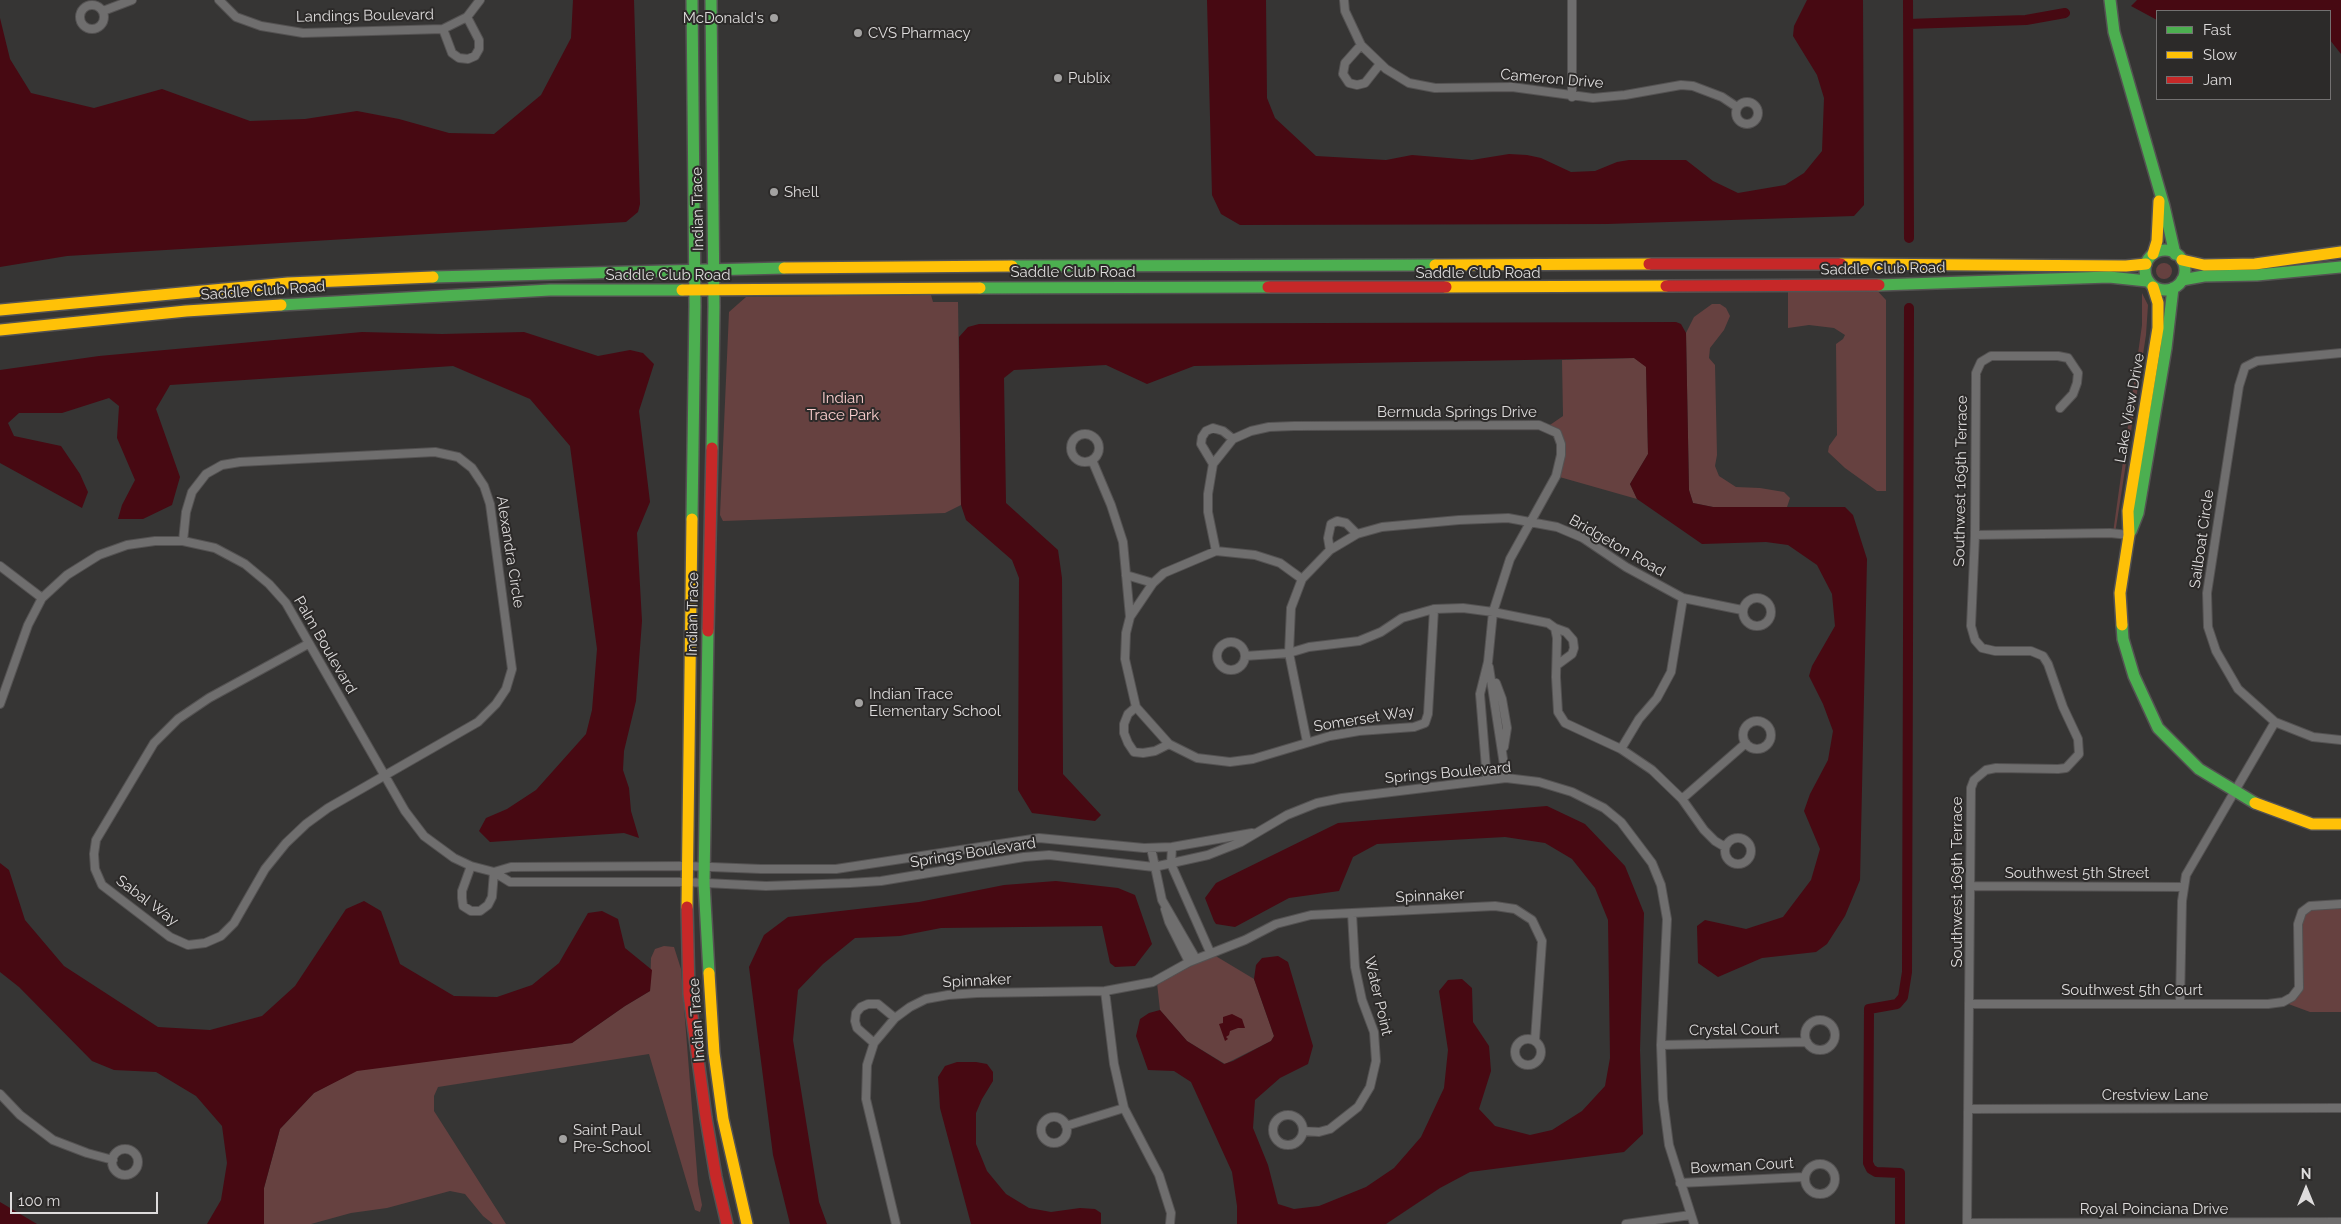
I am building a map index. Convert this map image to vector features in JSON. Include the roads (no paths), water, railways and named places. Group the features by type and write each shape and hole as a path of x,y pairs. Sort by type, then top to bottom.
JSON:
{"street":[{"path":"103,11 132,0"},
{"name":"Landings Boulevard","path":"219,0 236,17 261,26 303,33 443,29 467,17 480,0"},
{"name":"Indian Trace","path":"692,0 695,290 686,866 689,994 709,1138 727,1224"},
{"name":"Indian Trace","path":"711,0 714,290 704,883 714,1053 723,1119 747,1224"},
{"name":"Cameron Drive","path":"1344,0 1345,11 1361,45 1380,64 1409,83 1435,88 1512,87 1572,97 1613,97 1681,85 1694,86 1722,97 1738,107"},
{"path":"1572,0 1572,97"},
{"path":"2110,0 2114,32 2178,257 2184,267 2182,280"},
{"path":"443,29 452,53 459,58 468,59 475,56 479,49 478,40 467,17"},
{"path":"1361,45 1345,63 1343,74 1349,83 1357,85 1365,83 1380,64"},
{"path":"2159,192 2157,241 2144,269 2150,284 2160,290 2173,288 2182,280 2204,276 2265,274 2341,267"},
{"path":"2150,259 2164,251 2204,264 2255,264 2340,255"},
{"name":"Saddle Club Road","path":"0,310 288,283 507,274 1092,265 2057,264 2126,266 2150,259"},
{"name":"Saddle Club Road","path":"0,330 186,311 431,295 550,290 1863,286 2109,277 2150,284"},
{"name":"Lake View Drive","path":"2150,284 2158,304 2158,328 2128,510 2129,535 2120,593 2123,640 2134,676 2158,728 2200,769 2249,801 2312,824 2341,824"},
{"name":"Lake View Drive","path":"2129,535 2138,513 2166,348 2173,288"},
{"name":"Sailboat Circle","path":"2341,353 2257,361 2245,367 2239,386 2207,592 2208,627 2216,652 2238,689 2276,722 2313,737 2341,740"},
{"name":"Southwest 169th Terrace","path":"1967,1224 1971,788 1974,780 1986,770 1996,768 2066,768 2079,754 2078,739 2043,656 2031,651 1995,651 1982,648 1975,640 1971,626 1975,535 1976,373 1981,362 1991,356 2058,356 2068,358 2078,374 2077,383 2073,394 2060,408"},
{"name":"Bermuda Springs Drive","path":"1216,551 1208,512 1208,494 1213,464 1233,439 1251,431 1269,427 1294,426 1539,425 1557,433 1561,444 1561,455 1556,476 1510,559 1493,612 1488,662 1480,694 1487,780"},
{"path":"1213,464 1201,444 1202,436 1206,431 1212,428 1223,431 1233,439"},
{"name":"Alexandra Circle","path":"183,541 186,512 192,492 206,474 222,465 240,462 435,452 458,457 472,468 484,486 490,504 512,669 506,689 496,704 478,722 386,776"},
{"name":"Somerset Way","path":"1092,460 1111,505 1123,542 1130,617 1126,633 1125,659 1136,707 1169,744 1197,758 1230,762 1253,759 1307,742 1360,731 1414,727 1425,723 1428,714 1434,609"},
{"name":"Bridgeton Road","path":"1307,742 1289,653 1292,608 1302,579 1330,550 1357,534 1382,527 1451,520 1508,518 1558,527 1583,538 1633,572 1683,598 1742,610"},
{"path":"1330,550 1328,538 1331,524 1337,521 1346,523 1357,534"},
{"path":"1975,535 2110,533 2129,535"},
{"name":"Palm Boulevard","path":"0,704 28,625 42,598 67,575 100,555 127,545 155,541 183,541 215,548 245,564 269,584 286,602 308,644 405,811 424,836 454,858 470,866 494,872 510,882 564,884 686,882"},
{"path":"1130,617 1152,583 1164,572 1216,551 1255,555 1280,563 1302,579"},
{"path":"0,566 42,598"},
{"path":"1126,575 1152,583"},
{"path":"1622,749 1639,719 1657,698 1671,672 1683,598"},
{"path":"1245,656 1289,653 1309,646 1359,641 1381,632 1402,618 1434,609 1463,608 1538,620 1566,632 1573,640 1574,648 1572,654 1557,665"},
{"path":"1555,628 1558,712 1565,723 1622,749 1652,770 1682,799 1704,830 1715,841 1726,846"},
{"name":"Sabal Way","path":"308,644 209,698 178,719 154,744 96,840 94,854 95,869 102,885 170,937 188,945 205,944 221,936 234,923 265,870 286,843 306,824 328,808 386,776"},
{"name":"Bermuda Springs Drive","path":"1488,662 1502,699 1507,728 1503,757 1506,778"},
{"path":"1136,707 1128,714 1124,724 1124,733 1128,744 1134,752 1143,753 1169,744"},
{"path":"2180,1004 2183,887 2194,861 2276,722"},
{"path":"1682,799 1746,743"},
{"name":"Springs Boulevard","path":"686,882 766,886 881,881 1024,857 1049,855 1154,866 1208,855 1241,842 1256,832 1317,802 1506,778 1539,782 1572,792 1604,808 1621,822 1652,863 1661,885 1667,919 1661,1045 1663,1099 1669,1146 1694,1224"},
{"name":"Springs Boulevard","path":"686,866 836,869 1039,838 1070,840 1100,845 1151,848 1256,832"},
{"path":"1172,846 1171,864 1210,952"},
{"path":"1151,848 1162,900 1192,961"},
{"path":"470,866 462,891 462,898 463,906 471,910 480,911 488,905 492,897 494,872"},
{"name":"Palm Boulevard","path":"494,872 511,867 686,866"},
{"path":"564,867 564,884"},
{"name":"Southwest 5th Street","path":"1970,886 2183,887"},
{"name":"Southwest 5th Court","path":"1970,1004 2268,1004 2283,1002 2292,997 2298,988 2298,924 2302,912 2310,906 2341,904"},
{"name":"Spinnaker","path":"896,1224 866,1099 867,1065 874,1043 895,1018 910,1007 926,1000 948,995 1105,991 1153,982 1210,952 1244,940 1276,924 1311,915 1495,906 1515,909 1532,920 1542,940 1535,1040"},
{"name":"Water Point","path":"1303,1131 1319,1132 1330,1129 1358,1107 1370,1087 1376,1061 1374,1032 1362,1000 1354,967 1352,914"},
{"path":"1105,991 1114,1064 1124,1108 1159,1175 1171,1213 1170,1224"},
{"path":"874,1043 857,1028 855,1021 856,1013 861,1007 868,1004 878,1004 895,1018"},
{"name":"Crystal Court","path":"1661,1045 1807,1042"},
{"path":"0,1094 20,1115 53,1140 87,1153 113,1160"},
{"path":"1066,1126 1124,1108"},
{"name":"Crestview Lane","path":"1968,1109 2341,1108"},
{"name":"Bowman Court","path":"1819,1164 1829,1167 1835,1176 1835,1181 1827,1193 1818,1194 1809,1190 1804,1177 1809,1168 1819,1164"},
{"name":"Bowman Court","path":"1680,1183 1804,1177"},
{"path":"1626,1224 1690,1215"},
{"name":"Royal Poinciana Drive","path":"1967,1224 2341,1222"}],"waterway":[{"path":"1908,0 1909,238"},
{"path":"1908,24 2026,20 2065,13"},
{"path":"1900,1224 1900,1173 1876,1172 1871,1169 1868,1163 1869,1009 1897,1004 1903,997 1907,972 1909,308"}],"place":[{"name":"McDonald's","path":"774,18"},
{"name":"CVS Pharmacy","path":"858,33"},
{"name":"Publix","path":"1058,78"},
{"name":"Shell","path":"774,192"},
{"name":"Indian Trace Elementary School","path":"859,703"},
{"name":"Saint Paul Pre-School","path":"563,1139"}],"park label":[{"name":"Indian Trace Park","path":"843,406"}]}
